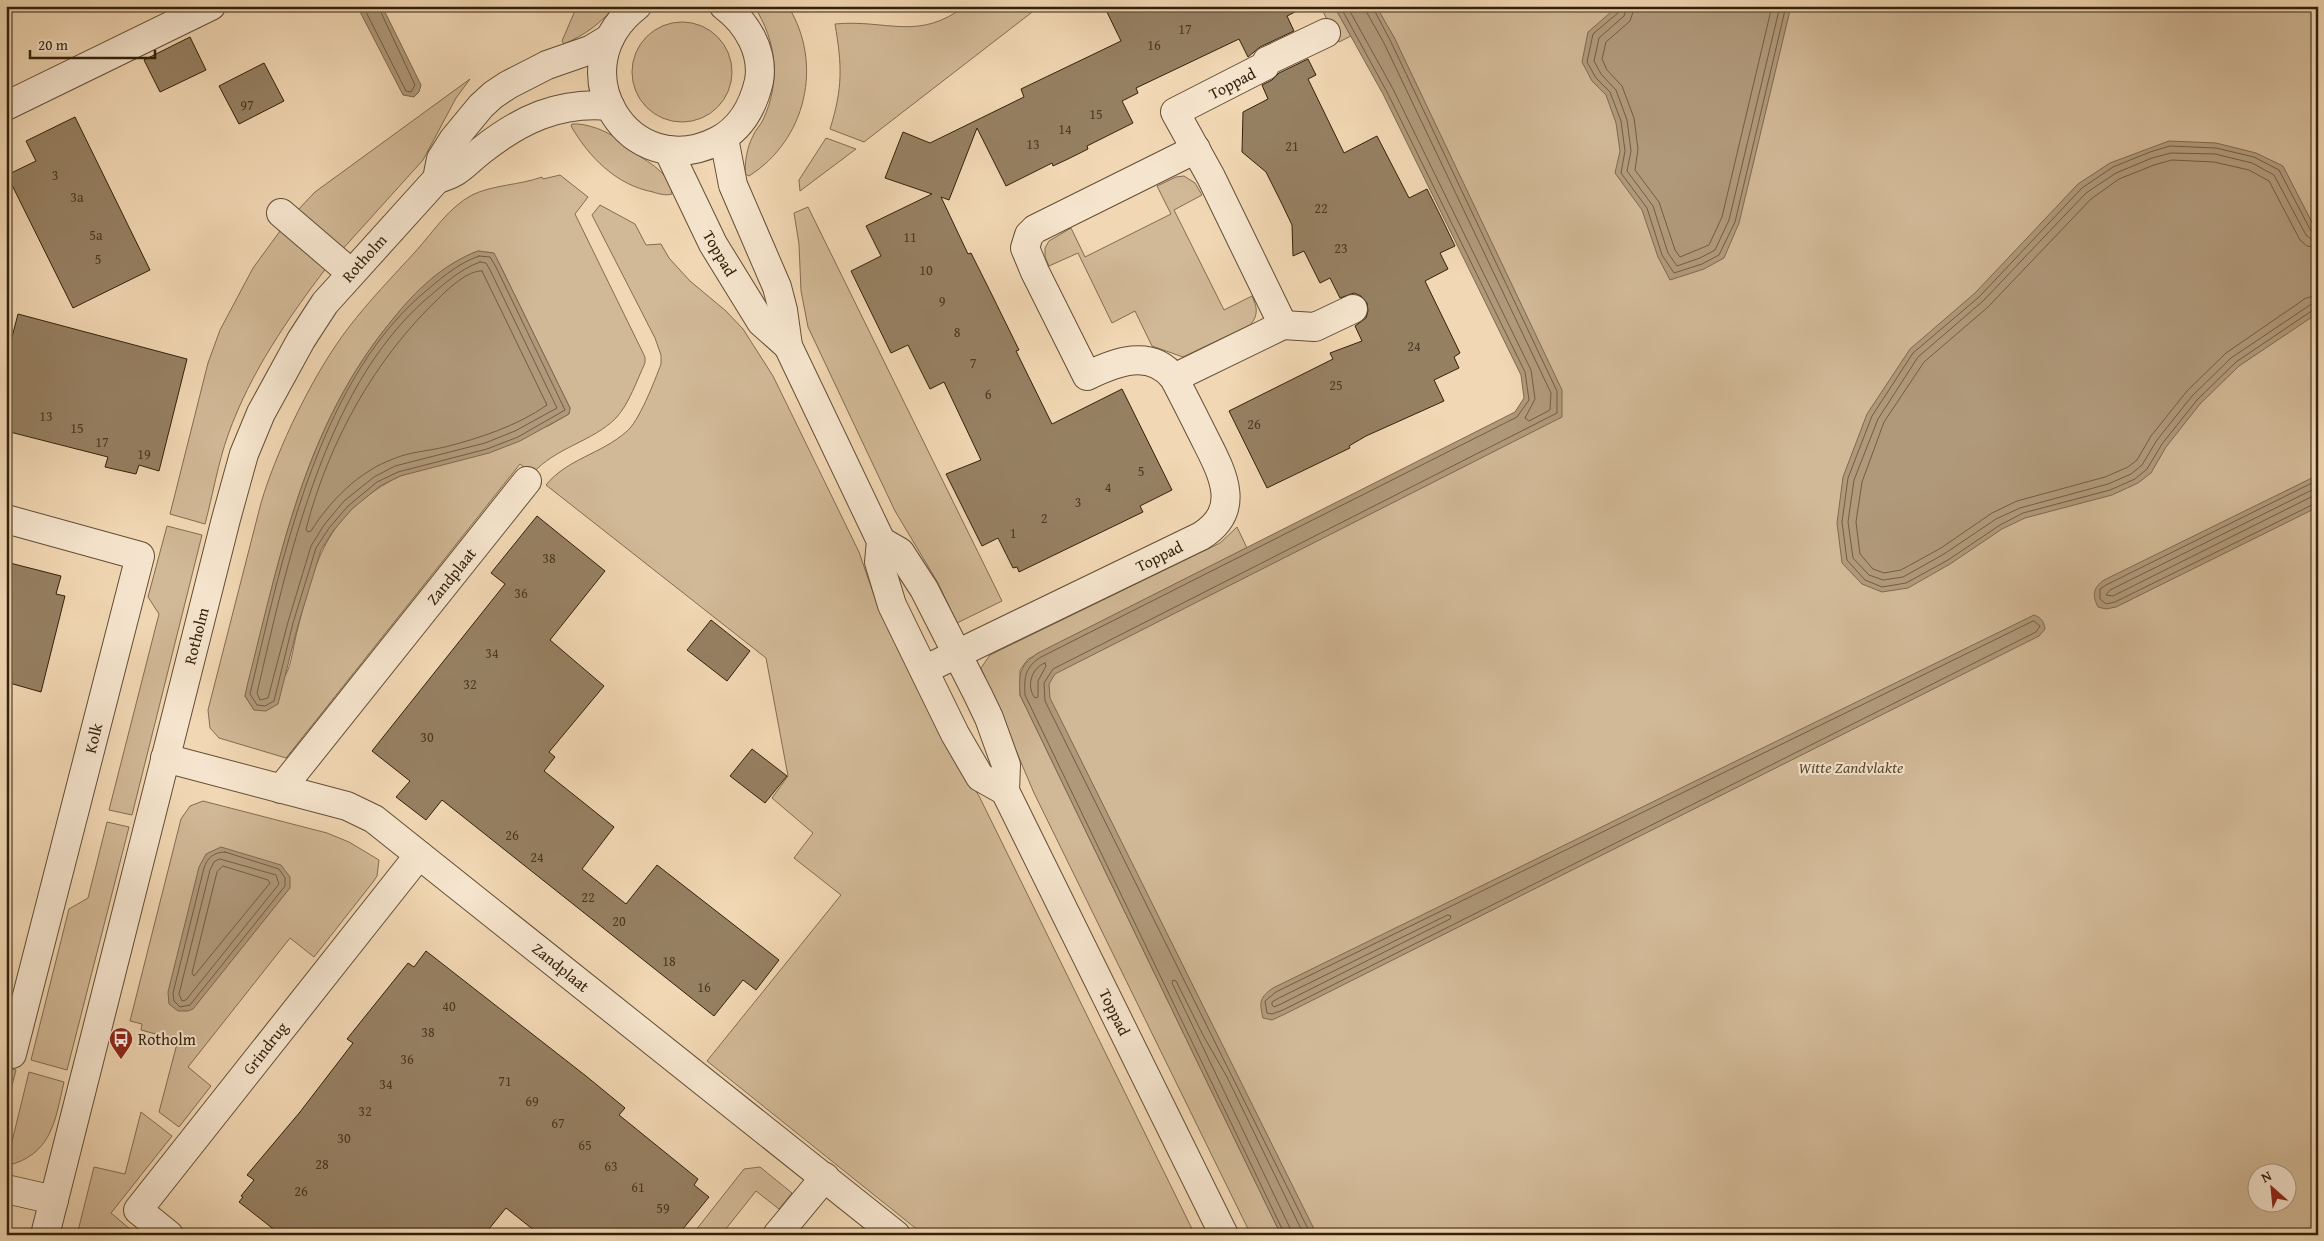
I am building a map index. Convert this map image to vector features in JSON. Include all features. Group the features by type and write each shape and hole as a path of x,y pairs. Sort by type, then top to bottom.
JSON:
{"street":[{"path":"6,106 211,6"},
{"path":"637,6 617,25 602,60 605,95 610,106 627,130 639,139 668,150 697,149 724,138 738,126 749,112 756,94 759,77 758,59 753,41 744,25 729,8"},
{"name":"Toppad","path":"1283,325 1196,149 1175,112 1265,66 1268,61 1326,32"},
{"name":"Rotholm","path":"46,1235 165,758 244,454 278,378 325,303 350,273 437,179 441,159 453,140 481,106 508,85 547,65 590,50 610,38"},
{"name":"Rotholm","path":"437,179 454,175 503,134 544,113 567,106 610,106"},
{"name":"Toppad","path":"724,138 733,185 777,287 783,310 788,346 881,541 879,562 892,605 954,734 980,777 1005,791"},
{"name":"Toppad","path":"924,670 1201,536 1214,525 1226,501 1224,478 1168,369 1140,359 1124,360 1110,364 1087,376 1027,257 1025,243 1035,229 1196,149"},
{"name":"Toppad","path":"668,150 700,216 761,322 788,346"},
{"path":"281,213 350,273"},
{"path":"1174,378 1283,325 1315,327 1353,309"},
{"name":"Zandplaat","path":"280,789 527,481"},
{"name":"Kolk","path":"6,519 140,556 12,1054"},
{"name":"Toppad","path":"881,541 900,552 924,589 989,718 1006,765 1005,791 1224,1235"},
{"name":"Zandplaat","path":"165,758 347,806 366,814 825,1176 896,1235"},
{"name":"Grindrug","path":"169,1235 138,1210 419,855"},
{"path":"777,1235 825,1176"},
{"path":"6,1189 54,1200"}],"green space":[{"path":"577,6 615,6 592,28 564,44 562,41"},
{"path":"754,6 788,6 799,28 805,52 807,76 796,122 784,142 769,161 749,176 745,174 748,149 769,105 774,76 772,48 768,34"},
{"path":"965,6 1040,6 864,142 830,129 837,101 840,76 835,24 917,26 948,17"},
{"path":"1320,6 1334,6 1351,36 1339,42"},
{"name":"Witte Zandvlakte","path":"1348,6 2318,6 2318,1235 1293,1235 1030,693 1041,665 1550,409"},
{"path":"682,22 692,23 710,30 724,44 731,62 731,82 724,100 710,114 692,121 682,122 672,121 654,114 640,100 633,82 632,72 633,62 640,44 654,30 672,23"},
{"path":"470,79 456,98 423,160 340,252 296,212 315,192"},
{"path":"572,124 597,128 619,140 627,148 661,172 667,179 672,194 667,195 640,188 616,176 595,159 578,137 571,126"},
{"path":"826,138 856,149 800,191 799,180"},
{"path":"560,175 588,197 575,214 645,357 645,363 625,406 616,418 606,426 552,457 532,474 520,464 286,758 219,738 210,728 208,710 261,503 287,435 310,388 349,327 456,206 480,192 542,177 543,179","holes":["478,251 493,253 570,408 569,414 548,426 400,476 376,490 357,505 341,521 319,557 285,676 254,710 245,696 283,547 315,451 336,405 362,361 411,298 431,279 454,263"]},
{"path":"1184,176 1195,183 1202,195 1174,210 1224,310 1252,296 1256,311 1255,318 1250,325 1183,357 1152,346 1135,311 1112,323 1078,253 1049,266 1045,257 1045,248 1049,241 1071,228 1085,257 1171,214 1157,186 1176,177"},
{"path":"600,205 635,224 646,245 661,244 669,258 690,281 726,311 743,329 773,376 859,552 877,604 945,741 979,796 1195,1235 924,1235 707,1061 841,895 794,858 813,833 772,798 788,776 766,658 546,485 564,469 616,440 631,427 646,400 661,364 661,355 655,338 592,215"},
{"path":"808,207 1002,601 957,623 938,583 895,511 808,327 801,291 799,244 794,213"},
{"path":"283,227 327,267 284,326 247,390 224,446 205,524 170,514 208,363 220,330 253,268"},
{"path":"167,526 202,535 132,815 109,810 159,614 148,597"},
{"path":"1237,527 1247,548 1028,659 1020,670 1020,695 1281,1235 1251,1235 1034,793 981,668 990,655 1220,543"},
{"path":"203,801 327,833 349,842 379,860 377,876 373,882 314,957 290,938 188,1067 211,1086 179,1127 159,1112 178,1040 141,1030 142,1024 130,1021 181,819 190,806"},
{"path":"107,822 129,827 67,1070 31,1060 69,909 88,898"},
{"path":"6,1067 16,1070 6,1108"},
{"path":"29,1072 64,1082 58,1110 49,1134 42,1145 33,1154 21,1161 6,1166"},
{"path":"141,1112 172,1136 111,1213 137,1235 77,1235 94,1167 125,1174"},
{"path":"760,1167 792,1193 779,1209 756,1191 721,1235 692,1235 744,1169"}],"water":[{"path":"357,6 382,6 421,85 419,92 414,97 403,95"},
{"path":"1334,6 1376,6 1394,37 1562,390 1562,417 1055,674 1049,684 1050,698 1317,1235 1281,1235 1020,695 1020,675 1027,662 1038,653 1515,412 1524,398 1521,375 1383,94"},
{"path":"1618,6 1791,6 1739,223 1724,258 1704,269 1670,280 1658,257 1642,210 1615,173 1620,151 1616,123 1606,95 1592,81 1582,62 1588,32"},
{"path":"2169,141 2216,143 2256,153 2283,166 2318,234 2318,313 2239,366 2200,404 2166,447 2151,473 2138,483 2112,495 2025,518 2002,529 1950,564 1908,588 1882,592 1862,584 1842,563 1837,523 1843,477 1867,414 1910,349 1975,293 2078,184 2110,163"},
{"path":"478,251 494,253 570,408 569,414 520,441 489,453 400,476 380,486 352,509 333,531 321,550 298,625 278,704 266,711 254,710 245,696 285,538 317,446 338,402 363,360 411,298 431,279 453,263"},
{"path":"2318,475 2318,507 2116,607 2106,609 2098,607 2094,595 2098,586 2104,580"},
{"path":"2034,615 2041,619 2045,627 2039,636 1285,1014 1272,1020 1263,1018 1261,1004 1263,997 1273,988"},
{"path":"221,847 281,865 290,877 290,888 193,1009 178,1011 169,1004 168,992 199,867 206,854"}],"building":[{"path":"1104,6 1307,6 1287,16 1294,31 1260,47 1248,57 1239,39 1136,88 1138,93 1122,101 1133,123 1087,146 1088,149 1068,159 1053,166 1052,163 1006,186 977,128 949,200 941,197 968,254 971,253 1019,350 1016,351 1052,424 1122,389 1172,490 1140,506 1143,512 1019,572 1017,567 1013,568 998,538 982,546 946,474 981,460 944,382 930,389 908,345 891,353 851,271 881,256 866,226 932,194 885,178 903,132 930,143 1024,97 1021,89 1121,41"},
{"path":"190,37 206,70 160,92 144,60"},
{"path":"1308,59 1316,75 1308,79 1344,153 1377,136 1409,198 1427,189 1441,217 1455,246 1440,253 1448,269 1425,281 1460,353 1454,357 1459,368 1434,380 1444,401 1366,436 1349,446 1350,448 1267,488 1229,411 1333,359 1330,353 1362,341 1355,326 1366,318 1368,311 1367,303 1361,296 1354,293 1340,298 1330,278 1320,283 1304,251 1293,256 1292,225 1281,202 1266,172 1242,152 1243,112 1268,99 1262,85 1272,80 1279,73"},
{"path":"264,63 284,101 239,124 219,86"},
{"path":"75,117 150,270 73,308 7,175 36,161 26,141"},
{"path":"18,314 187,359 159,471 139,465 136,474 105,467 108,457 6,431 6,360"},
{"path":"537,516 605,571 550,640 604,686 549,752 555,757 544,771 614,827 582,869 626,904 657,865 779,960 756,990 743,980 714,1016 442,800 426,820 396,797 410,781 372,751 505,584 491,573"},
{"path":"6,562 61,576 56,594 65,596 41,692 6,682"},
{"path":"711,620 750,651 727,681 687,650"},
{"path":"752,749 787,776 765,803 730,776"},
{"path":"426,951 625,1108 619,1115 698,1179 694,1185 709,1197 678,1235 540,1235 506,1208 484,1235 281,1235 239,1202 243,1197 241,1196 254,1180 247,1175 300,1112 353,1043 347,1039 408,963 414,967"}],"place":[{"name":"Rotholm","path":"121,1060"}]}
